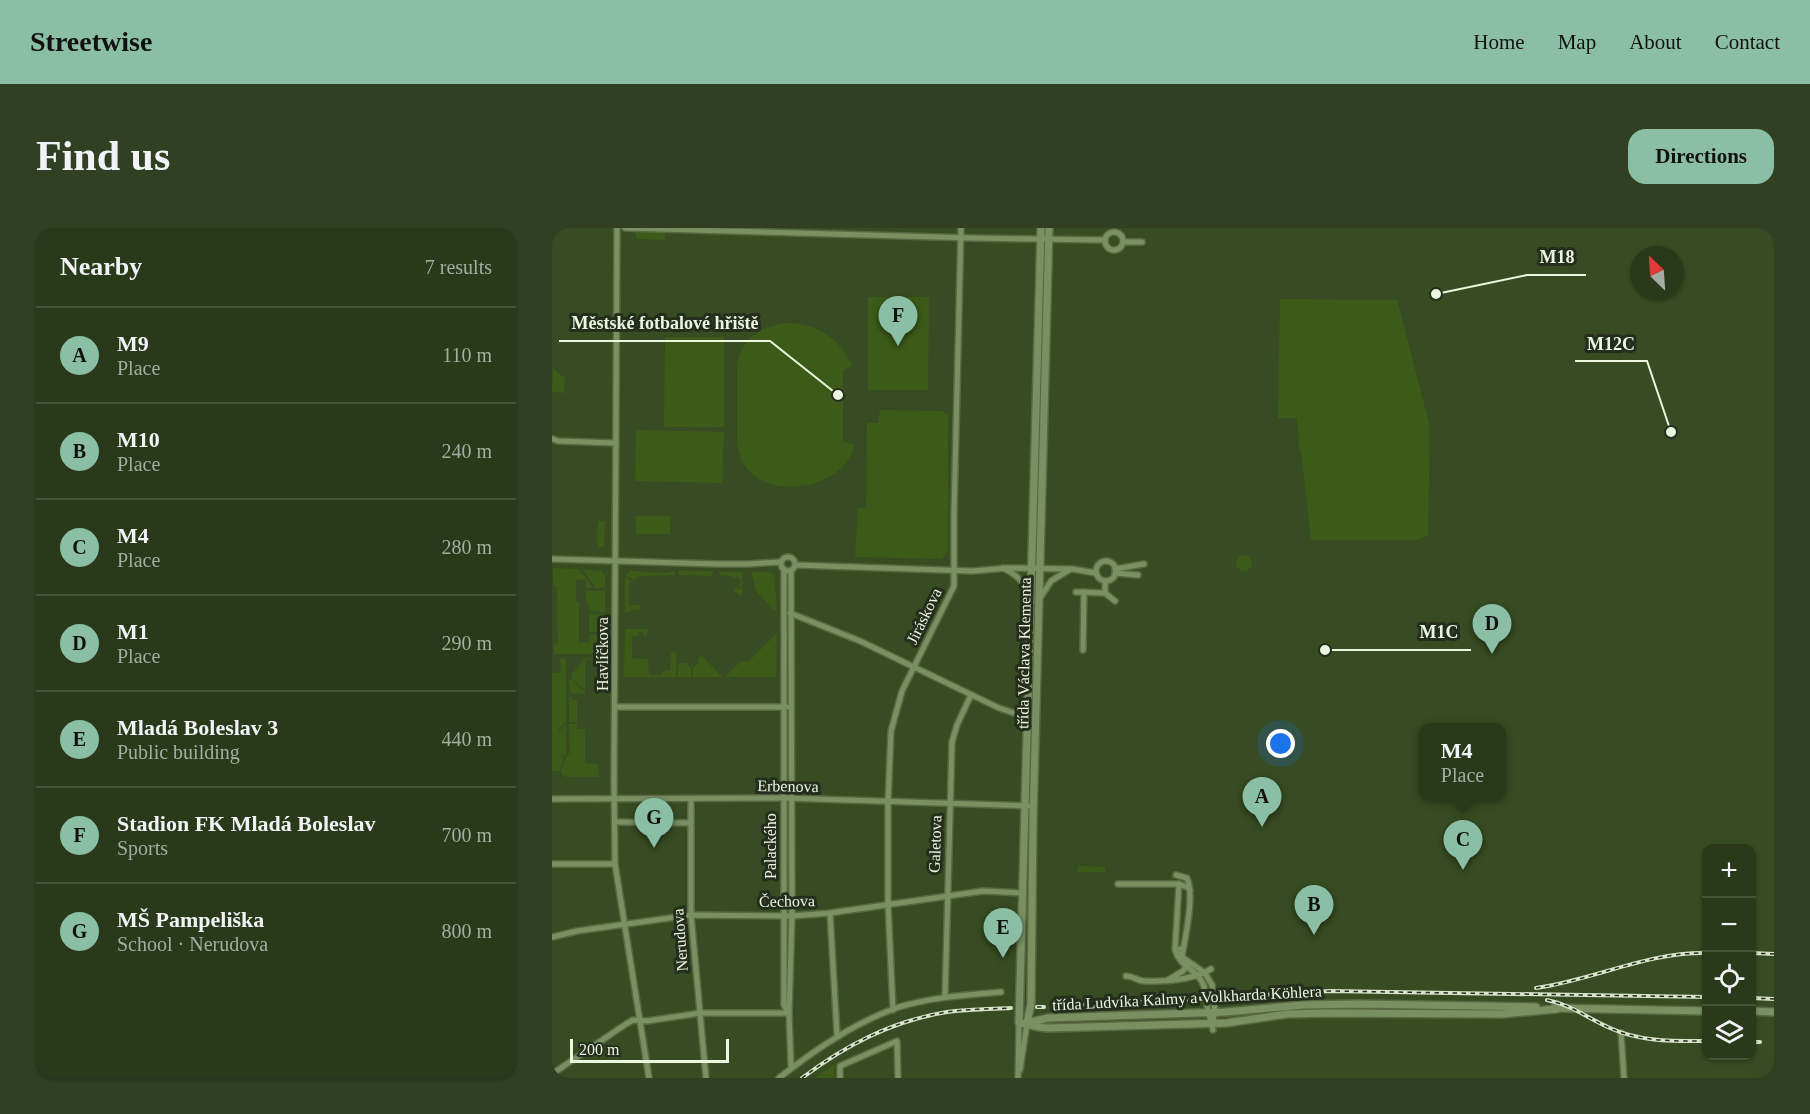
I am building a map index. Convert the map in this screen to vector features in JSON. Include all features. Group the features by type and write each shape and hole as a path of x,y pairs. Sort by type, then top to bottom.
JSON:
{"street":[{"name":"Havlíčkova","path":"617,228 615,864 649,1078"},
{"path":"625,228 1105,240"},
{"name":"Jiráskova","path":"893,1010 888,904 891,731 902,691 954,586 953,532 961,228"},
{"name":"třída Václava Klementa","path":"1023,1023 1031,1004 1033,806 1039,602 1035,568 1041,228"},
{"name":"třída Václava Klementa","path":"1018,1078 1023,1023 1022,892 1030,601 1035,568 1049,228"},
{"path":"1112,232 1122,232 1121,247 1114,249 1108,247 1105,240 1112,232"},
{"path":"1123,242 1142,242"},
{"path":"554,441 616,443"},
{"path":"552,559 736,564 781,562 785,557 790,556 794,559 793,568"},
{"path":"781,562 784,570 793,568 972,571 1001,568 1072,569 1096,573 1105,581"},
{"path":"1096,573 1098,566 1103,562 1109,562 1115,571 1124,574 1138,574"},
{"path":"1115,571 1144,564"},
{"name":"Palackého","path":"789,1013 784,1005 784,707 788,613 793,568"},
{"path":"1001,568 1021,579 1030,601"},
{"path":"1039,602 1043,591 1051,581 1072,569"},
{"name":"Palackého","path":"784,570 788,613 791,707 792,916 789,1013 792,1068"},
{"path":"1105,581 1113,578 1115,571"},
{"path":"1105,581 1105,593"},
{"path":"1076,592 1105,593 1115,601"},
{"path":"1083,650 1084,592"},
{"path":"788,613 860,641 1010,712 1027,714"},
{"path":"616,616 623,616"},
{"name":"Galetova","path":"945,997 952,742 971,695"},
{"path":"615,707 791,707"},
{"name":"Erbenova","path":"552,799 792,798 1033,806"},
{"name":"Nerudova","path":"691,799 691,915 706,1078"},
{"path":"615,822 691,823"},
{"path":"783,859 792,860"},
{"path":"552,864 615,864"},
{"path":"1176,875 1187,878 1190,890 1187,933 1182,957"},
{"path":"1118,884 1169,883 1179,884 1190,890"},
{"path":"1179,884 1175,950 1177,957 1204,973 1212,985 1214,1002 1211,1012"},
{"name":"Čechova","path":"552,937 577,931 691,915 792,916 830,913 983,891 1022,892"},
{"path":"830,913 837,1034 839,1036"},
{"path":"1180,948 1182,957 1204,986 1213,1026"},
{"path":"1167,981 1177,975 1187,964"},
{"path":"1126,976 1134,976 1140,982 1176,981 1211,969"},
{"path":"779,1078 839,1036 893,1010 945,997 1000,992"},
{"path":"1031,1004 1037,1015 1048,1018"},
{"name":"třída Ludvíka Kalmy a Volkharda Köhlera","path":"1023,1023 1048,1018 1359,1004 1702,1011"},
{"name":"třída Ludvíka Kalmy a Volkharda Köhlera","path":"1023,1023 1038,1028 1213,1026 1296,1014 1373,1012 1502,1014 1557,1009"},
{"path":"1756,1011 1774,1012"},
{"path":"552,1074 633,1020 700,1013 789,1013"},
{"path":"1621,1032 1624,1078"},
{"path":"840,1078 840,1066 897,1041 898,1078"}],"green space":[{"path":"635,232 665,233 665,240 637,239"},
{"path":"868,297 929,297 928,390 868,390"},
{"path":"1280,299 1397,300 1430,427 1428,535 1417,540 1311,540 1297,418 1278,418"},
{"path":"779,324 809,326 827,335 842,348 853,366 843,370 843,441 854,445 847,462 833,474 815,483 794,487 774,485 757,477 743,463 737,442 739,355 755,334"},
{"path":"665,337 724,337 724,427 664,427"},
{"path":"553,369 565,378 564,393 552,392"},
{"path":"880,410 942,411 948,415 948,551 942,559 855,557 858,508 866,508 867,423 878,423"},
{"path":"636,430 724,432 722,483 635,481"},
{"path":"636,516 670,516 670,534 636,534"},
{"path":"598,521 605,521 604,547 597,547"},
{"path":"1241,555 1247,555 1252,563 1250,569 1241,571 1236,566 1236,560"},
{"path":"553,568 579,569 593,588 586,588 586,579 576,580 576,602 579,603 579,643 589,643 589,635 605,634 603,647 605,654 554,654 554,644 558,645 557,588 553,585"},
{"path":"582,569 602,571 605,576 605,588 596,588"},
{"path":"630,571 658,573 675,571 675,575 639,576 634,580 625,576"},
{"path":"679,571 713,571 713,574 710,576 679,575"},
{"path":"719,572 742,572 742,597 733,590 736,587 739,590 741,587 739,584 741,581 737,576 734,579 731,576 720,575"},
{"path":"751,572 770,572 774,575 777,610 774,610 756,591"},
{"path":"625,578 634,582 629,583 629,605 641,605 640,609 625,613"},
{"path":"586,591 605,591 605,612 589,611"},
{"path":"589,614 605,614 605,632 589,632"},
{"path":"625,629 648,629 647,636 644,636 643,632 638,632 638,636 632,636 632,658 648,659 649,675 662,675 662,671 670,670 671,652 676,653 676,677 624,677"},
{"path":"777,633 776,677 725,677 740,662 749,661"},
{"path":"701,655 722,677 693,677 693,668 698,664 698,658"},
{"path":"560,658 565,659 566,662 566,722 558,730 566,724 566,754 565,756 557,753 564,758 559,771 552,771 552,673 561,673"},
{"path":"585,658 598,659 585,660 585,688 582,688 572,679 572,674"},
{"path":"678,663 686,663 691,668 691,677 678,677"},
{"path":"569,680 581,689 585,689 585,694 570,692"},
{"path":"569,697 577,700 577,722 569,722"},
{"path":"569,724 577,724 577,729 585,729 585,763 598,764 599,777 566,777 561,773 570,753"},
{"path":"1078,866 1105,867 1105,872 1077,872"},
{"path":"1349,1007 1479,1009 1480,1011 1324,1010 1270,1013 1228,1019 1228,1017 1270,1011"},
{"path":"834,1064 835,1078 815,1078"}],"railway":[{"path":"1536,988 1663,957 1702,953"},
{"path":"1756,953 1774,954"},
{"path":"1075,1006 1330,991 1702,997"},
{"path":"1756,998 1774,999"},
{"path":"1547,1000 1572,1008 1621,1033 1657,1040 1702,1041"},
{"path":"1037,1007 1044,1007"},
{"path":"802,1078 853,1045 907,1021 947,1012 1011,1008"}],"place":[{"name":"M18","path":"1436,294"},
{"name":"Stadion FK Mladá Boleslav","path":"898,346"},
{"name":"Městské fotbalové hřiště","path":"838,395"},
{"name":"M12C","path":"1671,432"},
{"name":"M1C","path":"1325,650"},
{"name":"M1","path":"1492,654"},
{"name":"M9","path":"1262,827"},
{"name":"MŠ Pampeliška","path":"654,848"},
{"name":"M4","path":"1463,870"},
{"name":"M10","path":"1314,935"},
{"name":"Mladá Boleslav 3","path":"1003,958"}]}
